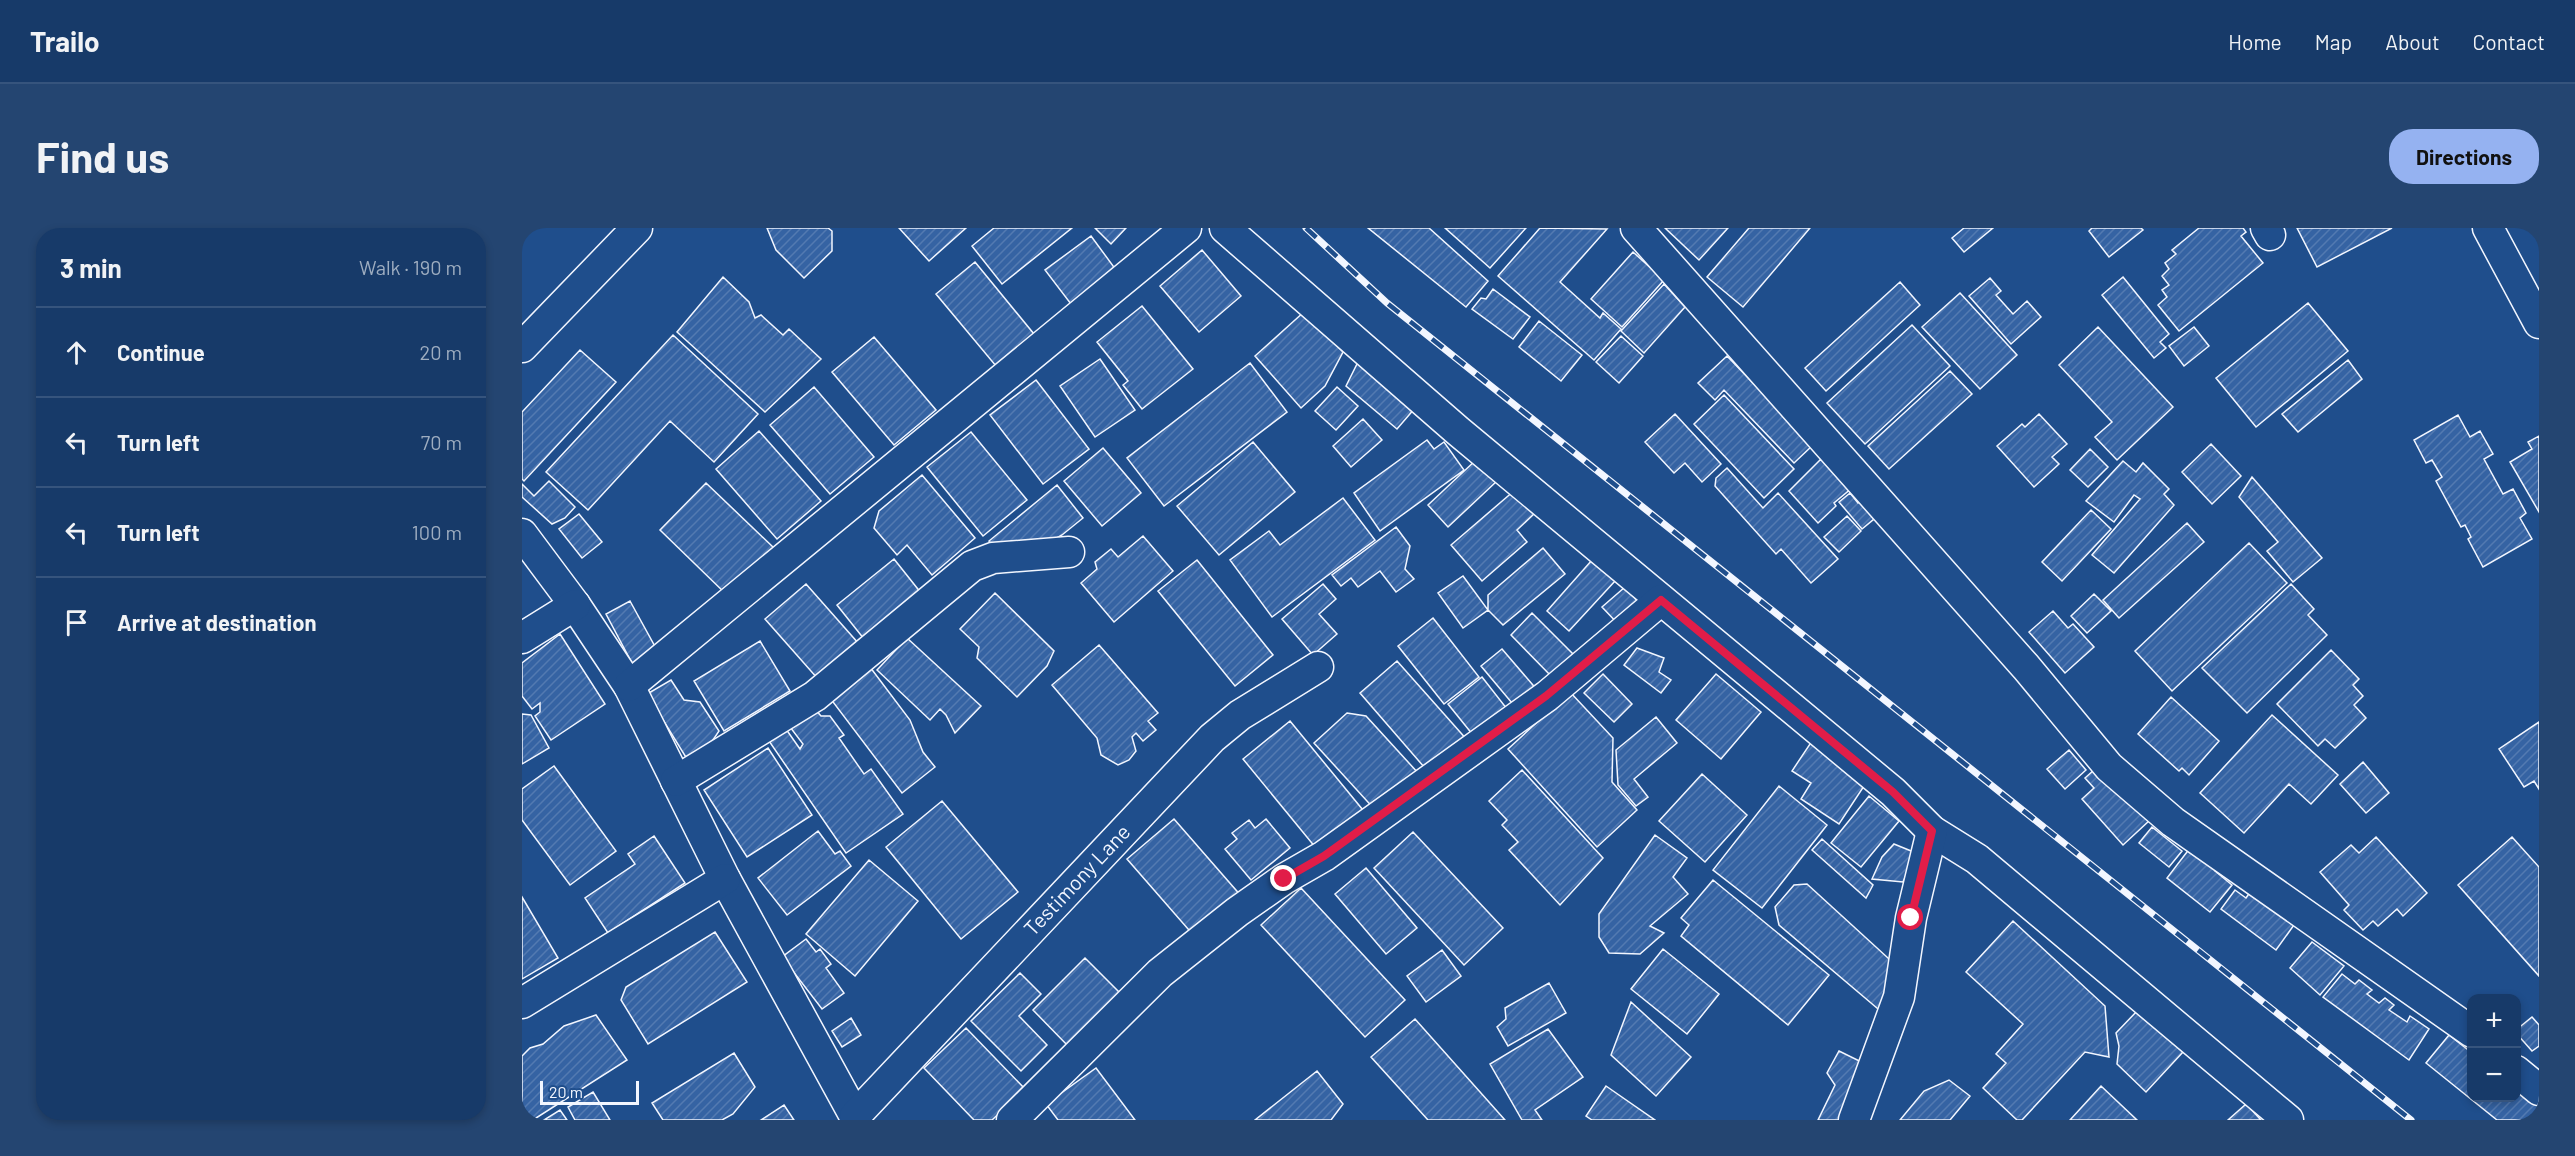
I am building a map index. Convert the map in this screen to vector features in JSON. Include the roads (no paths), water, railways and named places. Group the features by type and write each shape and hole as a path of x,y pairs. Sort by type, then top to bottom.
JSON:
{"street":[{"path":"522,347 637,228"},
{"path":"629,686 1186,228"},
{"path":"1226,228 1458,431 1893,792 1932,831 1977,859 2288,1120"},
{"path":"1636,228 2018,658 2109,767 2173,822 2467,1028"},
{"path":"2488,228 2539,323"},
{"path":"522,534 575,604 629,686 725,879 856,1118"},
{"path":"676,781 815,696 972,566 993,558 1069,552"},
{"path":"1012,1120 1160,973 1238,912 1284,879 1324,856 1546,696 1661,600"},
{"path":"522,638 575,604"},
{"name":"Testimony Lane","path":"856,1118 1212,738 1240,716 1318,667"},
{"path":"1854,1120 1899,997 1911,918 1932,831"},
{"path":"522,1003 725,879"},
{"path":"2521,1074 2539,1090"}],"railway":[{"path":"1306,228 1387,303 2411,1120"}]}
